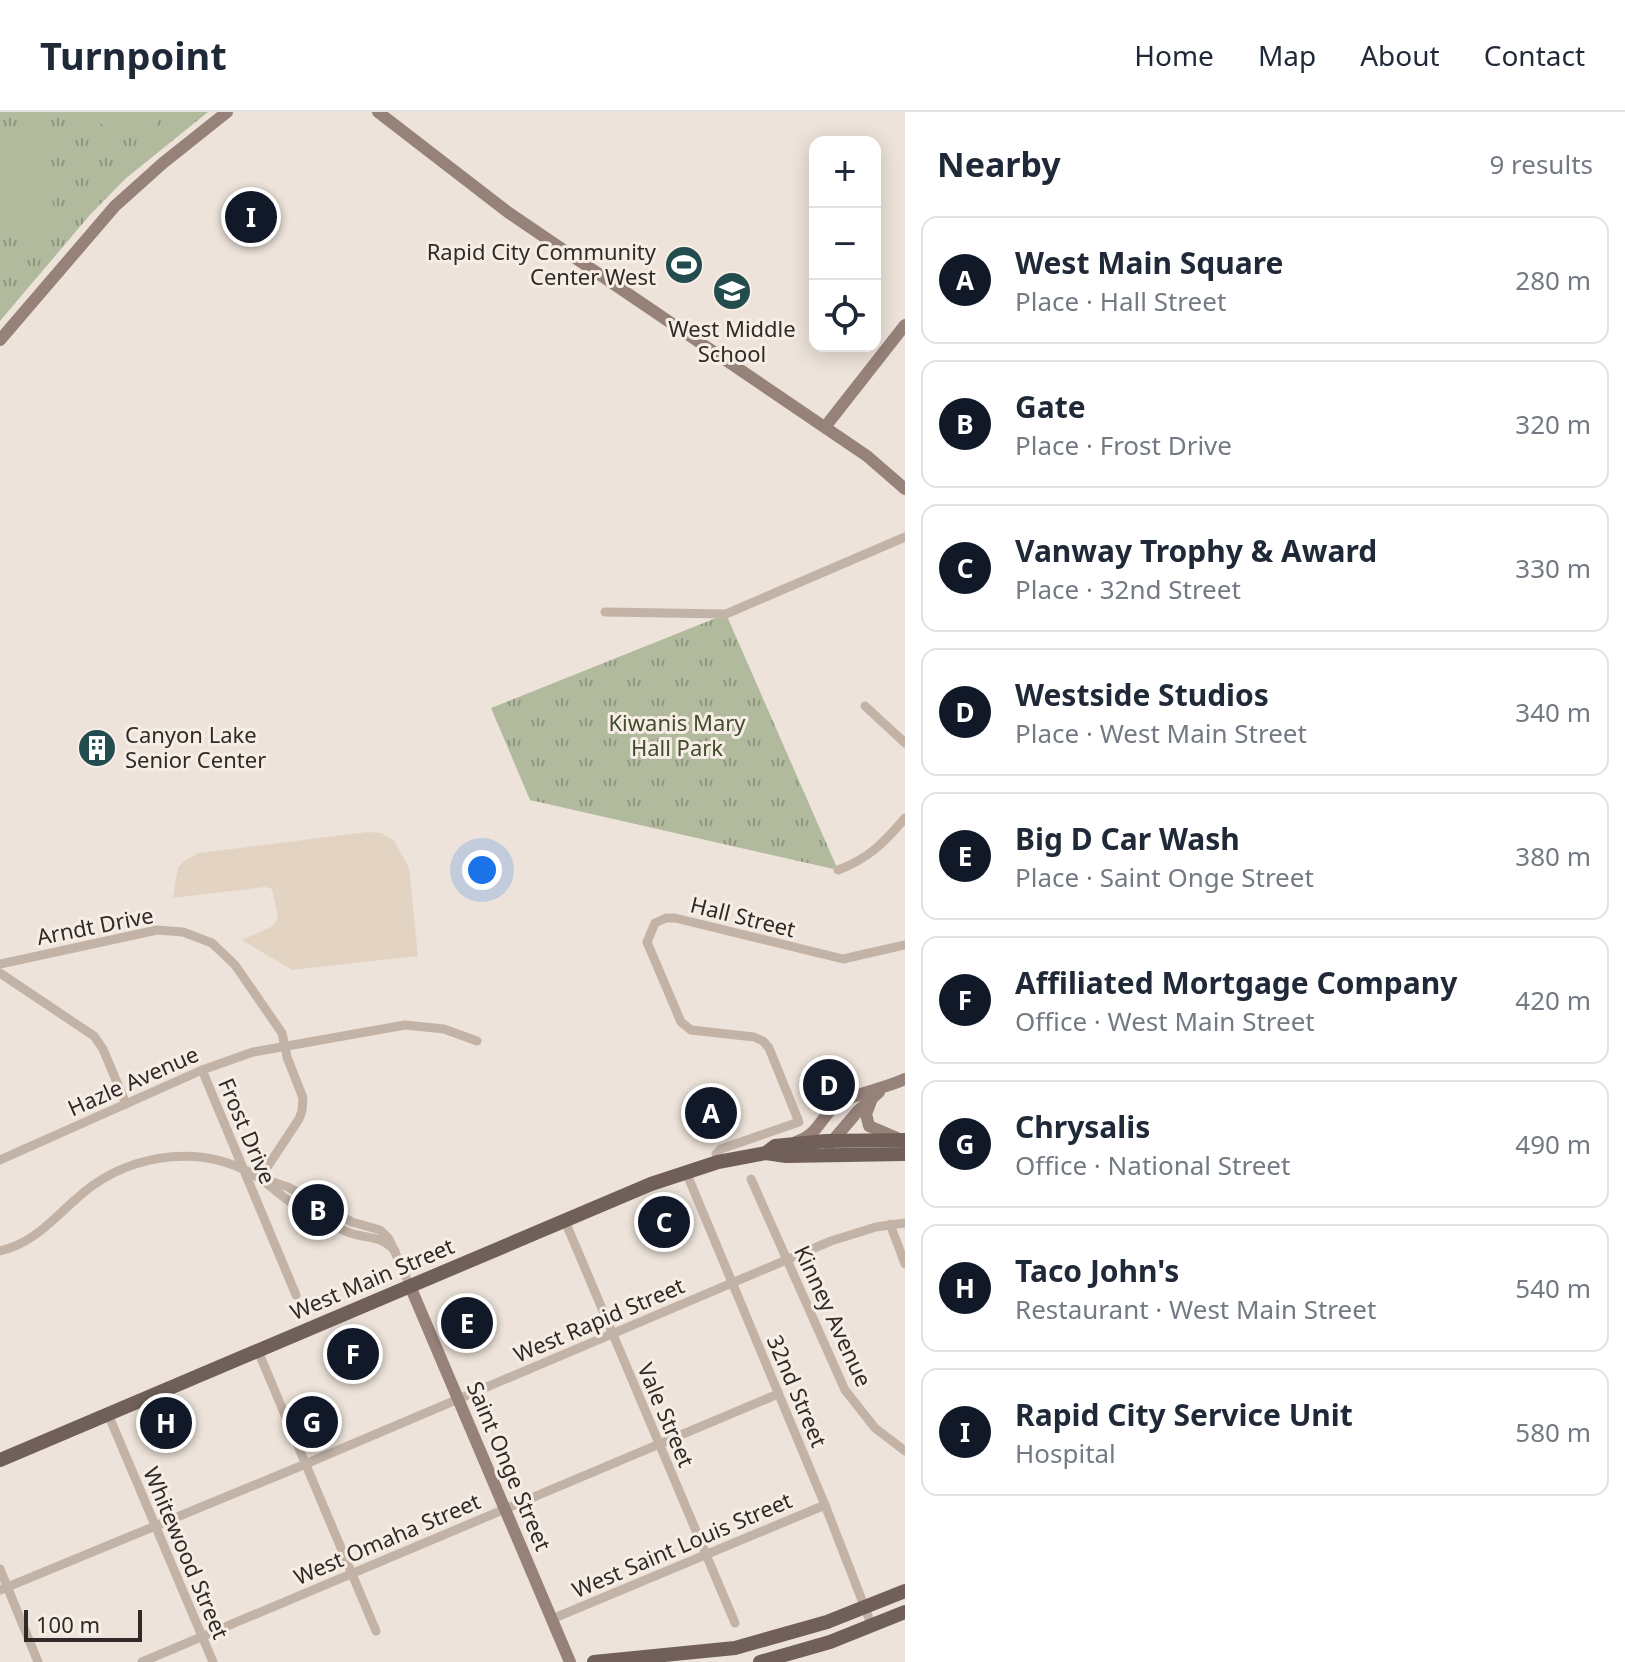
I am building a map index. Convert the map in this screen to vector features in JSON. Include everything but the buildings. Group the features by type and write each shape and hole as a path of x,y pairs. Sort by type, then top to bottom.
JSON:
{"main road":[{"path":"789,1144 834,1141 905,1144"},
{"name":"West Main Street","path":"0,1460 651,1184 718,1162 770,1154 775,1146 789,1144"},
{"path":"770,1154 848,1153 905,1144"},
{"path":"671,1662 792,1633 905,1591"},
{"path":"872,1626 877,1611 905,1598"},
{"path":"794,1654 822,1638 855,1626 861,1621 865,1607"},
{"path":"760,1662 794,1654 905,1612"},
{"path":"594,1662 722,1650"}],"street":[{"path":"0,340 115,206 227,112"},
{"path":"378,112 499,206 825,427 880,466 905,489"},
{"path":"825,427 905,325"},
{"path":"605,612 726,614 905,537"},
{"path":"865,706 905,743"},
{"path":"838,870 856,864 875,851 905,818"},
{"name":"Hall Street","path":"718,1162 717,1150 799,1122 769,1048 758,1038 696,1032 684,1026 648,947 647,938 652,926 660,919 675,918 843,959 905,945"},
{"name":"Arndt Drive","path":"0,964 147,931 167,930 198,936 218,947 235,965 279,1029 304,1105 299,1119 260,1178"},
{"path":"0,973 94,1036 103,1049 126,1104"},
{"name":"Hazle Avenue","path":"0,1160 240,1055 412,1025 452,1031 477,1041"},
{"name":"Frost Drive","path":"202,1070 296,1295"},
{"path":"848,1153 828,1133 841,1102 879,1092 905,1079"},
{"path":"834,1141 858,1111 879,1092"},
{"path":"879,1092 866,1114 869,1126 905,1144"},
{"name":"West Main Street","path":"789,1144 814,1133 830,1110 841,1102"},
{"path":"762,1136 770,1154"},
{"name":"West Main Street","path":"770,1154 825,1147 834,1141"},
{"path":"0,1251 37,1236 89,1188 112,1173 158,1158 196,1157 243,1169 260,1178 294,1205 346,1232 379,1238 395,1251 410,1286"},
{"name":"32nd Street","path":"686,1172 872,1626"},
{"name":"Kinney Avenue","path":"751,1179 845,1390 875,1428 905,1451"},
{"name":"Vale Street","path":"565,1221 735,1623"},
{"name":"West Rapid Street","path":"4,1588 847,1235 905,1223"},
{"path":"890,1224 905,1264"},
{"name":"Saint Onge Street","path":"410,1286 570,1662"},
{"path":"258,1351 376,1631"},
{"name":"West Omaha Street","path":"142,1662 778,1394"},
{"name":"Whitewood Street","path":"108,1414 213,1662"},
{"name":"West Saint Louis Street","path":"552,1619 825,1505"},
{"path":"0,1569 4,1588 38,1662"}],"green space":[{"path":"0,112 208,112 125,179 89,216 0,321"},
{"path":"72,112 162,112 152,137 143,141"},
{"path":"46,124 54,220 49,225 0,229 0,136 23,127"},
{"name":"Kiwanis Mary Hall Park","path":"726,614 838,870 530,800 491,708"}],"shaded area":[{"path":"367,832 381,833 394,840 409,868 418,956 292,970 242,940 276,922 278,916 272,889 265,887 173,898 178,867 199,853"}],"place":[{"name":"Rapid City Service Unit","path":"251,217"},
{"name":"Rapid City Community Center West","path":"684,265"},
{"name":"West Middle School","path":"732,291"},
{"name":"Canyon Lake Senior Center","path":"97,748"},
{"name":"Westside Studios","path":"829,1085"},
{"name":"West Main Square","path":"711,1113"},
{"name":"Gate","path":"318,1210"},
{"name":"Vanway Trophy & Award","path":"664,1222"},
{"name":"Big D Car Wash","path":"467,1323"},
{"name":"Affiliated Mortgage Company","path":"353,1354"},
{"name":"Chrysalis","path":"312,1422"},
{"name":"Taco John's","path":"166,1423"}]}
